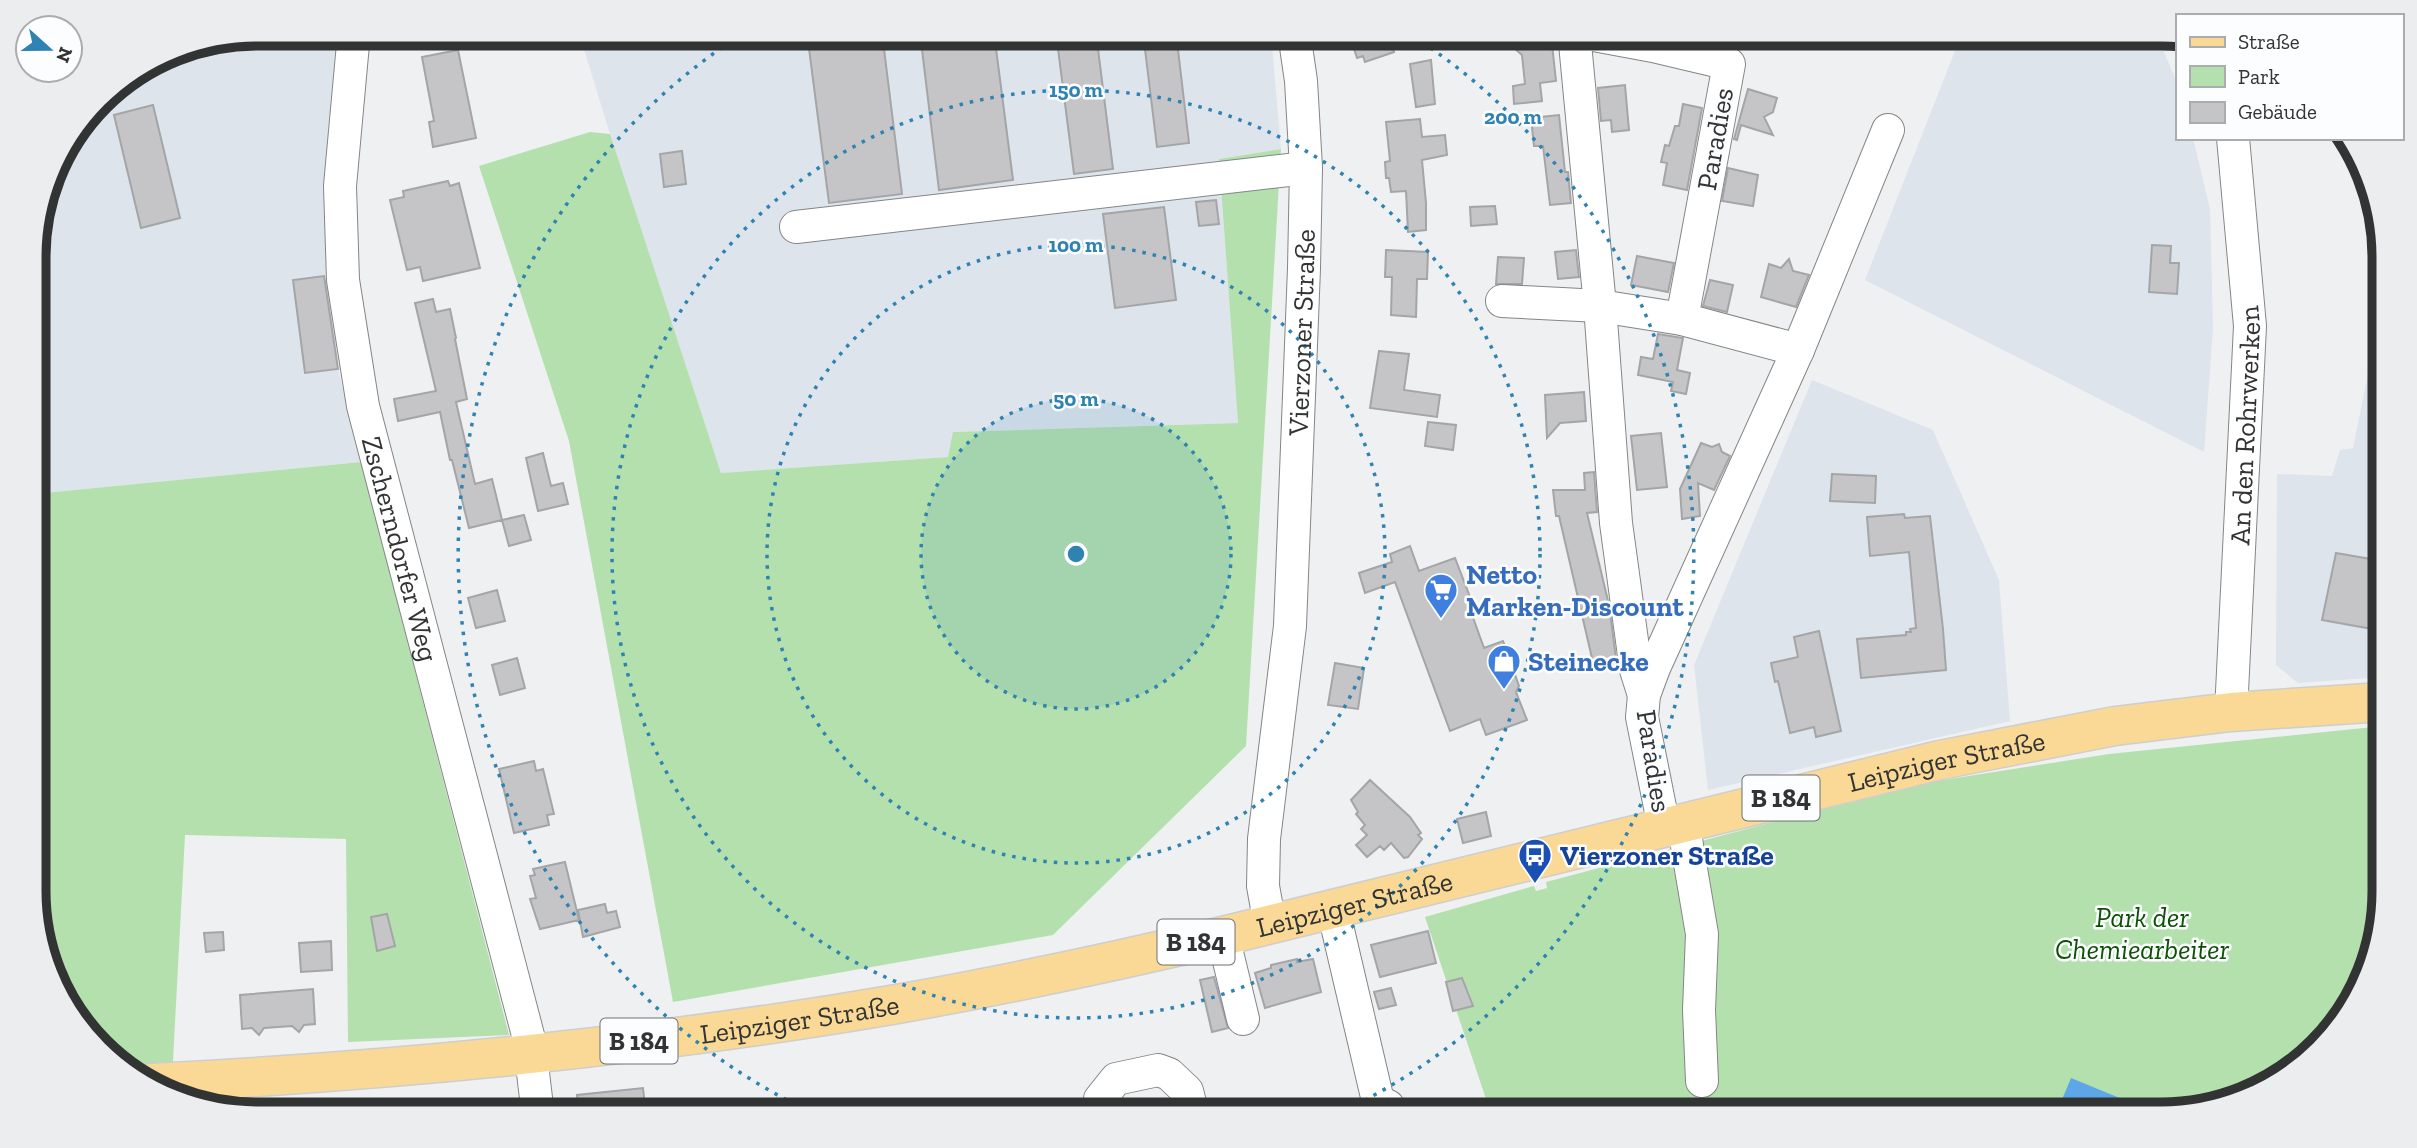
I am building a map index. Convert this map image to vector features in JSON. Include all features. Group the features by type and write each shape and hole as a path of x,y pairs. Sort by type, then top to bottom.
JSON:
{"main road":[{"name":"Leipziger Straße","path":"168,1082 275,1077 532,1054 655,1040 903,1003 1122,960 1940,760 2115,726 2231,712 2372,703"}],"street":[{"name":"Zscherndorfer Weg","path":"353,46 340,186 343,280 363,405 532,1054 537,1102"},
{"name":"Vierzoner Straße","path":"1270,925 1263,886 1264,839 1290,626 1304,268 1306,168 1301,81 1296,46"},
{"name":"Paradies","path":"1575,46 1600,306 1616,523 1636,670 1644,695"},
{"name":"Paradies","path":"1653,46 1729,64 1682,319"},
{"name":"Paradies","path":"1702,1081 1699,1010 1702,934 1674,824 1642,717 1644,695 1798,350 1888,130"},
{"name":"An den Rohrwerken","path":"2231,712 2250,326 2233,140"},
{"path":"796,227 1306,168"},
{"path":"1502,301 1600,306 1682,319 1798,350"},
{"path":"1333,909 1380,1102"},
{"path":"1223,936 1243,1019"},
{"path":"1100,1099 1116,1079 1158,1070 1169,1074 1187,1091 1190,1102"}],"shaded area":[{"path":"243,46 335,46 326,212 338,369 361,462 46,493 46,243 53,202 67,163 89,128 107,107 139,81 163,67 189,57"},
{"path":"583,46 1272,46 1281,149 1219,159 1238,423 954,432 948,457 721,473"},
{"path":"1957,46 2161,46 2176,81 2176,140 2193,140 2210,209 2213,329 2204,452 1865,280"},
{"path":"2372,354 2372,678 2298,683 2276,665 2277,474 2332,476 2340,450 2353,448"},
{"path":"1812,380 1933,430 1999,580 2010,721 1708,790 1694,665"}],"green space":[{"path":"590,132 610,134 721,473 948,457 953,432 1238,423 1219,159 1281,149 1246,746 1053,935 673,1002 569,441 479,166"},
{"path":"361,462 509,1035 348,1042 346,839 185,835 172,1084 128,1059 107,1041 89,1020 62,972 47,919 46,493"},
{"name":"Park der Chemiearbeiter","path":"2372,727 2372,891 2364,946 2350,985 2319,1030 2278,1067 2254,1081 2228,1091 2174,1102 1487,1102 1425,917 1534,886 1536,891 1547,888 1546,882 1918,784 2109,754"}],"water":[{"path":"2071,1078 2127,1101 2127,1102 2061,1102"}],"building":[{"path":"809,46 884,46 902,194 829,203"},
{"path":"922,46 996,46 1013,180 939,190"},
{"path":"1058,46 1098,46 1113,169 1074,174"},
{"path":"1145,46 1178,46 1189,143 1157,147"},
{"path":"1353,46 1392,46 1394,52 1365,62 1363,56 1357,58"},
{"path":"1552,46 1556,81 1540,83 1542,101 1514,104 1513,86 1525,84 1522,55 1514,48"},
{"path":"458,50 476,138 433,147 429,122 434,121 422,57"},
{"path":"1431,60 1435,104 1416,107 1410,64"},
{"path":"1625,85 1629,130 1612,132 1611,120 1601,121 1598,88"},
{"path":"1748,89 1777,98 1773,112 1764,117 1773,135 1741,125 1737,140 1734,139"},
{"path":"1683,104 1702,108 1687,190 1663,185 1667,163 1661,162 1665,145 1669,146 1675,126 1679,126"},
{"path":"153,105 180,218 141,228 114,115"},
{"path":"1559,115 1571,203 1550,205 1543,146 1534,146 1531,118"},
{"path":"1420,119 1422,137 1445,135 1447,155 1422,160 1426,230 1408,232 1406,191 1391,192 1389,178 1386,178 1385,162 1390,161 1386,122"},
{"path":"682,151 686,184 664,187 660,154"},
{"path":"1728,168 1758,175 1753,206 1722,201"},
{"path":"448,181 450,186 459,183 480,268 423,281 420,267 407,270 390,200 404,197 403,191"},
{"path":"1216,200 1219,224 1199,226 1196,202"},
{"path":"1495,206 1497,224 1471,226 1470,207"},
{"path":"1164,207 1176,300 1115,308 1103,214"},
{"path":"2152,245 2171,246 2170,263 2179,263 2177,294 2149,292"},
{"path":"1386,250 1428,252 1427,279 1417,279 1416,317 1391,315 1392,277 1385,277"},
{"path":"1576,250 1579,277 1558,279 1555,252"},
{"path":"1637,256 1674,263 1668,292 1631,285"},
{"path":"1498,257 1524,258 1522,284 1496,284"},
{"path":"1789,259 1793,271 1809,275 1796,307 1761,297 1769,264 1781,268"},
{"path":"324,276 338,369 305,373 293,280"},
{"path":"1710,280 1733,285 1727,312 1703,306"},
{"path":"433,299 436,312 450,309 467,399 456,402 475,484 492,479 502,520 469,528 440,412 398,421 394,399 436,391 415,303"},
{"path":"1658,334 1683,338 1677,370 1690,373 1686,394 1671,391 1673,382 1638,375 1641,357 1653,359"},
{"path":"1379,351 1409,354 1404,390 1440,395 1437,417 1370,408"},
{"path":"1584,392 1586,421 1560,423 1547,438 1545,395"},
{"path":"1428,422 1456,425 1453,450 1425,446"},
{"path":"1661,433 1667,487 1637,490 1631,436"},
{"path":"1701,443 1712,447 1719,444 1722,452 1730,456 1714,490 1698,483 1700,516 1682,519 1680,489"},
{"path":"543,453 551,486 563,483 568,504 538,511 526,458"},
{"path":"1594,472 1597,512 1587,513 1609,605 1617,666 1595,671 1559,516 1556,516 1553,490 1585,490 1584,473"},
{"path":"1832,474 1876,476 1875,503 1830,501"},
{"path":"1904,514 1905,518 1930,516 1946,670 1861,678 1857,639 1906,635 1906,632 1911,632 1910,629 1916,628 1909,552 1870,556 1867,517"},
{"path":"524,515 531,540 509,546 502,520"},
{"name":"Netto Marken-Discount","path":"1410,546 1419,571 1455,558 1470,597 1466,598 1484,648 1503,641 1519,686 1516,692 1527,720 1486,735 1480,719 1450,731 1395,582 1365,593 1359,573 1392,562 1390,554"},
{"path":"2336,553 2372,559 2372,629 2322,620"},
{"path":"497,590 505,621 476,628 468,598"},
{"path":"1819,631 1841,731 1816,737 1814,727 1790,733 1771,663 1798,657 1794,637"},
{"path":"517,658 525,688 500,695 492,665"},
{"path":"1335,663 1364,668 1358,709 1328,705"},
{"path":"534,761 536,771 543,769 554,814 547,815 549,825 514,833 499,769"},
{"path":"1370,780 1410,817 1421,833 1418,835 1422,839 1408,857 1404,858 1391,843 1384,850 1380,846 1367,857 1356,845 1367,835 1361,829 1365,825 1356,814 1358,812 1351,800"},
{"path":"1486,812 1491,836 1463,843 1457,819"},
{"path":"565,862 579,920 540,929 530,899 536,898 530,876 535,875 533,869"},
{"path":"605,904 607,913 616,911 620,927 583,937 578,910"},
{"path":"387,914 395,946 377,951 371,917"},
{"path":"1428,931 1436,963 1380,977 1371,945"},
{"path":"223,932 224,950 206,952 204,933"},
{"path":"331,941 332,970 301,972 299,943"},
{"path":"1297,959 1297,962 1313,959 1321,992 1265,1008 1255,973 1271,968 1271,965"},
{"path":"1214,977 1228,1028 1212,1032 1200,980"},
{"path":"1462,978 1473,1006 1453,1011 1446,982"},
{"path":"1391,988 1396,1005 1379,1009 1374,992"},
{"path":"313,989 315,1024 304,1025 299,1032 292,1026 264,1028 259,1035 252,1028 242,1029 240,995"},
{"path":"643,1088 645,1102 578,1102 577,1095"}],"place":[{"name":"Netto Marken-Discount","path":"1441,620"},
{"name":"Steinecke","path":"1504,691"},
{"name":"Vierzoner Straße","path":"1535,885"}]}
